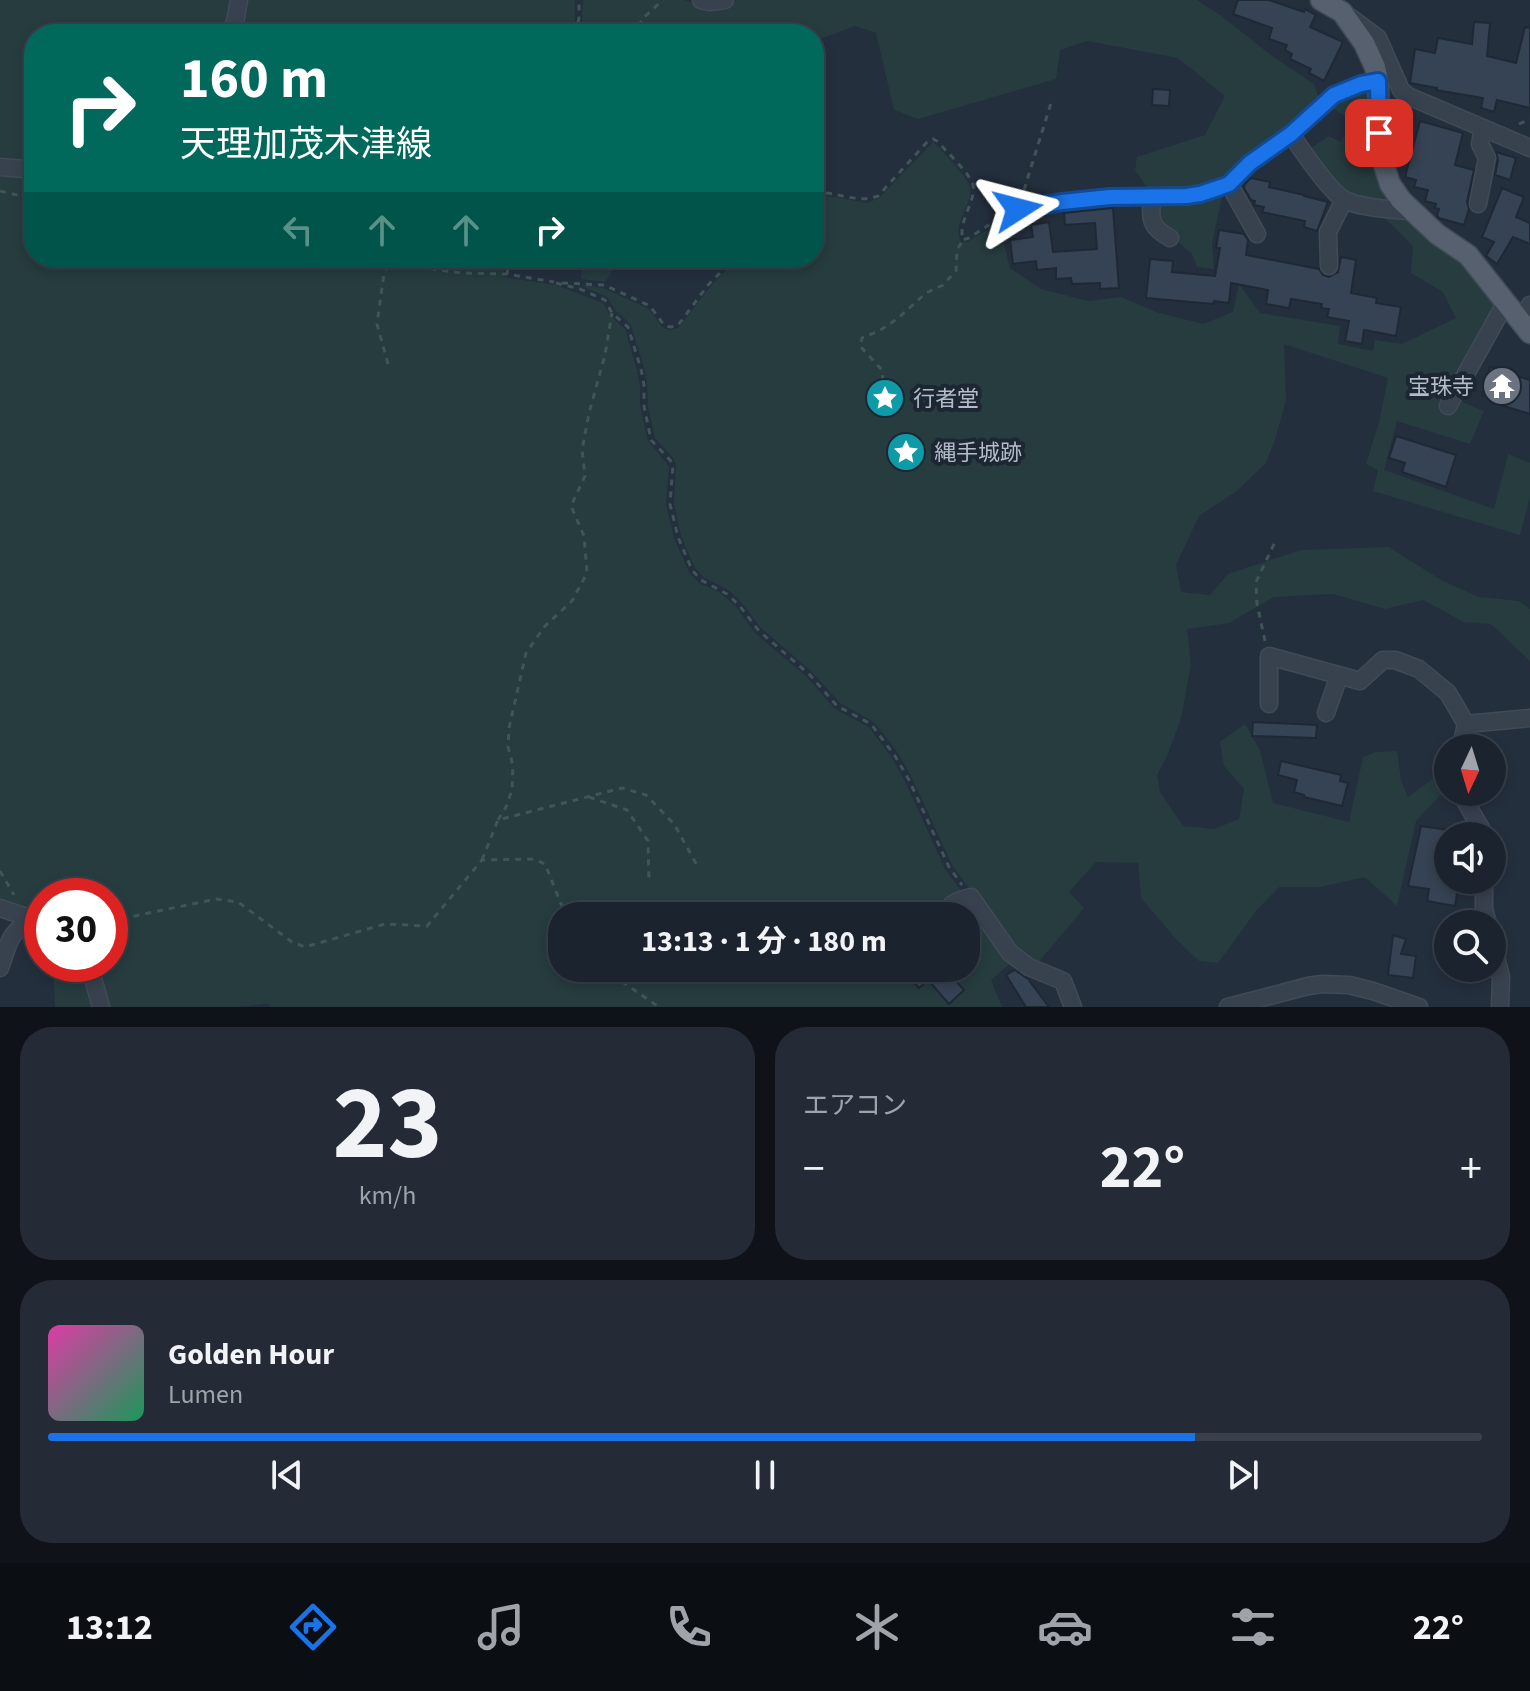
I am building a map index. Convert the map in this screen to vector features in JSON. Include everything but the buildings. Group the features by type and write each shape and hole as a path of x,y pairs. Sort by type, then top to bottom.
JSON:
{"main road":[{"path":"1321,0 1342,12 1364,43 1375,67 1379,150 1390,184 1401,200 1437,234 1468,255 1506,302 1527,320"}],"street":[{"path":"234,24 239,0"},
{"path":"701,0 725,0"},
{"path":"1342,12 1378,38 1401,90 1408,96 1530,148"},
{"path":"1018,209 1098,198 1200,194 1229,184 1250,163 1291,134 1334,95 1378,81"},
{"path":"1478,204 1487,158 1480,144 1483,128"},
{"path":"1291,134 1344,200 1390,210 1413,211"},
{"path":"0,167 24,169"},
{"path":"1229,184 1257,234"},
{"path":"1152,198 1150,216 1157,231 1170,238"},
{"path":"1329,266 1328,232 1344,200"},
{"path":"1448,406 1506,302"},
{"path":"1269,704 1269,656 1360,681 1383,660 1395,660 1419,669 1448,693 1466,724 1464,734"},
{"path":"1326,713 1339,676"},
{"path":"1466,724 1530,718"},
{"path":"954,902 971,897 1010,953 1029,967 1063,981 1073,1007"},
{"path":"0,908 24,918"},
{"path":"0,928 24,924"},
{"path":"0,968 13,933 24,927"},
{"path":"94,982 101,1007"},
{"path":"1500,1007 1501,982"},
{"path":"1228,1007 1322,984 1349,985 1419,1007"}],"path":[{"path":"578,24 579,0"},
{"path":"640,24 663,0"},
{"path":"884,393 882,370 860,346 862,338 879,331 926,293 943,285 956,271 957,250 963,240 1018,209 1051,103"},
{"path":"824,192 867,200 878,196 933,139 971,181 972,194 962,224 963,240"},
{"path":"0,191 24,197"},
{"path":"387,268 377,324 388,364"},
{"path":"426,268 461,273 507,274 580,289 605,300 612,313 628,327 644,385 644,406 651,440 673,465 670,504 678,537 692,570 701,580 727,594 739,605 759,631 810,675 837,706 871,724 909,780 949,867 971,897"},
{"path":"507,274 508,268"},
{"path":"556,283 604,285 650,306 664,325 670,327 677,326 725,268"},
{"path":"128,917 216,899 238,902 292,942 305,947 385,924 427,926 482,860 512,790 509,728 526,653 545,626 572,601 587,573 584,536 571,506 585,476 582,450 612,313"},
{"path":"1269,656 1257,604 1256,582 1275,542"},
{"path":"498,820 622,788 646,795 674,824 698,867"},
{"path":"585,796 627,810 648,841 649,881"},
{"path":"482,860 534,859 545,864 560,902"},
{"path":"0,871 15,898"},
{"path":"622,982 659,1007"}],"green space":[{"path":"0,0 234,0 226,24 24,24 24,161 0,162"},
{"path":"244,0 575,0 574,24 238,24"},
{"path":"583,0 684,0 708,7 723,6 738,0 1197,0 1314,84 1320,101 1220,184 1152,194 1135,170 1137,157 1205,135 1225,96 1178,58 1087,41 1060,50 1056,79 918,119 894,110 876,33 855,26 824,37 824,24 581,24"},
{"path":"1362,88 1369,95 1374,167 1393,205 1346,196 1307,151 1329,136 1341,142 1352,121 1328,105"},
{"path":"933,142 970,186 969,200 959,228 961,242 967,242 999,223 1010,268 1041,289 1088,301 1121,297 1159,313 1203,324 1233,312 1239,284 1260,313 1340,326 1338,344 1373,351 1375,340 1402,344 1456,318 1443,292 1411,273 1413,246 1378,211 1404,215 1462,261 1497,300 1448,396 1484,411 1470,444 1397,421 1384,470 1494,509 1508,454 1530,463 1530,497 1520,535 1373,491 1378,470 1366,464 1388,378 1284,344 1286,400 1266,463 1237,491 1199,516 1176,565 1181,592 1210,595 1228,574 1301,550 1389,547 1441,580 1479,597 1519,601 1530,609 1530,661 1491,624 1464,622 1423,600 1385,609 1333,594 1274,597 1229,623 1187,629 1191,664 1181,719 1157,775 1160,792 1183,826 1214,829 1239,819 1244,789 1224,766 1220,742 1245,724 1260,750 1273,803 1349,822 1363,757 1376,752 1397,751 1401,780 1408,797 1434,778 1434,802 1416,821 1397,906 1365,877 1320,887 1279,887 1256,911 1218,963 1199,961 1141,898 1138,863 1096,862 1069,892 1084,908 1036,965 1018,955 952,865 912,778 898,753 874,722 840,703 812,672 761,628 730,591 703,577 695,568 681,536 674,504 676,465 655,438 644,368 631,325 607,297 580,285 603,288 649,309 662,327 669,330 678,328 729,268 824,268 824,195 867,203 879,198"},
{"path":"24,171 24,268 504,268 503,277 556,285 603,303 610,315 625,329 637,370 640,406 648,441 669,466 666,504 674,538 689,572 699,583 719,592 736,607 756,634 807,677 835,709 869,727 905,781 945,869 969,902 548,902 548,982 980,982 980,916 1013,961 991,980 1002,1007 271,1007 267,1004 238,1007 108,1007 100,982 128,982 128,878 24,878 24,910 0,901 0,172"},
{"path":"1223,191 1212,244 1214,269 1197,267 1192,254 1158,220 1157,201"},
{"path":"582,268 614,268 605,282 581,279"},
{"path":"54,982 87,982 95,1007 55,1007"}],"place":[{"name":"宝珠寺","path":"1502,386"},
{"name":"行者堂","path":"885,398"},
{"name":"縄手城跡","path":"906,452"}],"route":[{"path":"1018,209 1110,197 1186,196 1221,187 1229,184 1250,163 1291,134 1334,95 1378,81 1379,133"}]}
